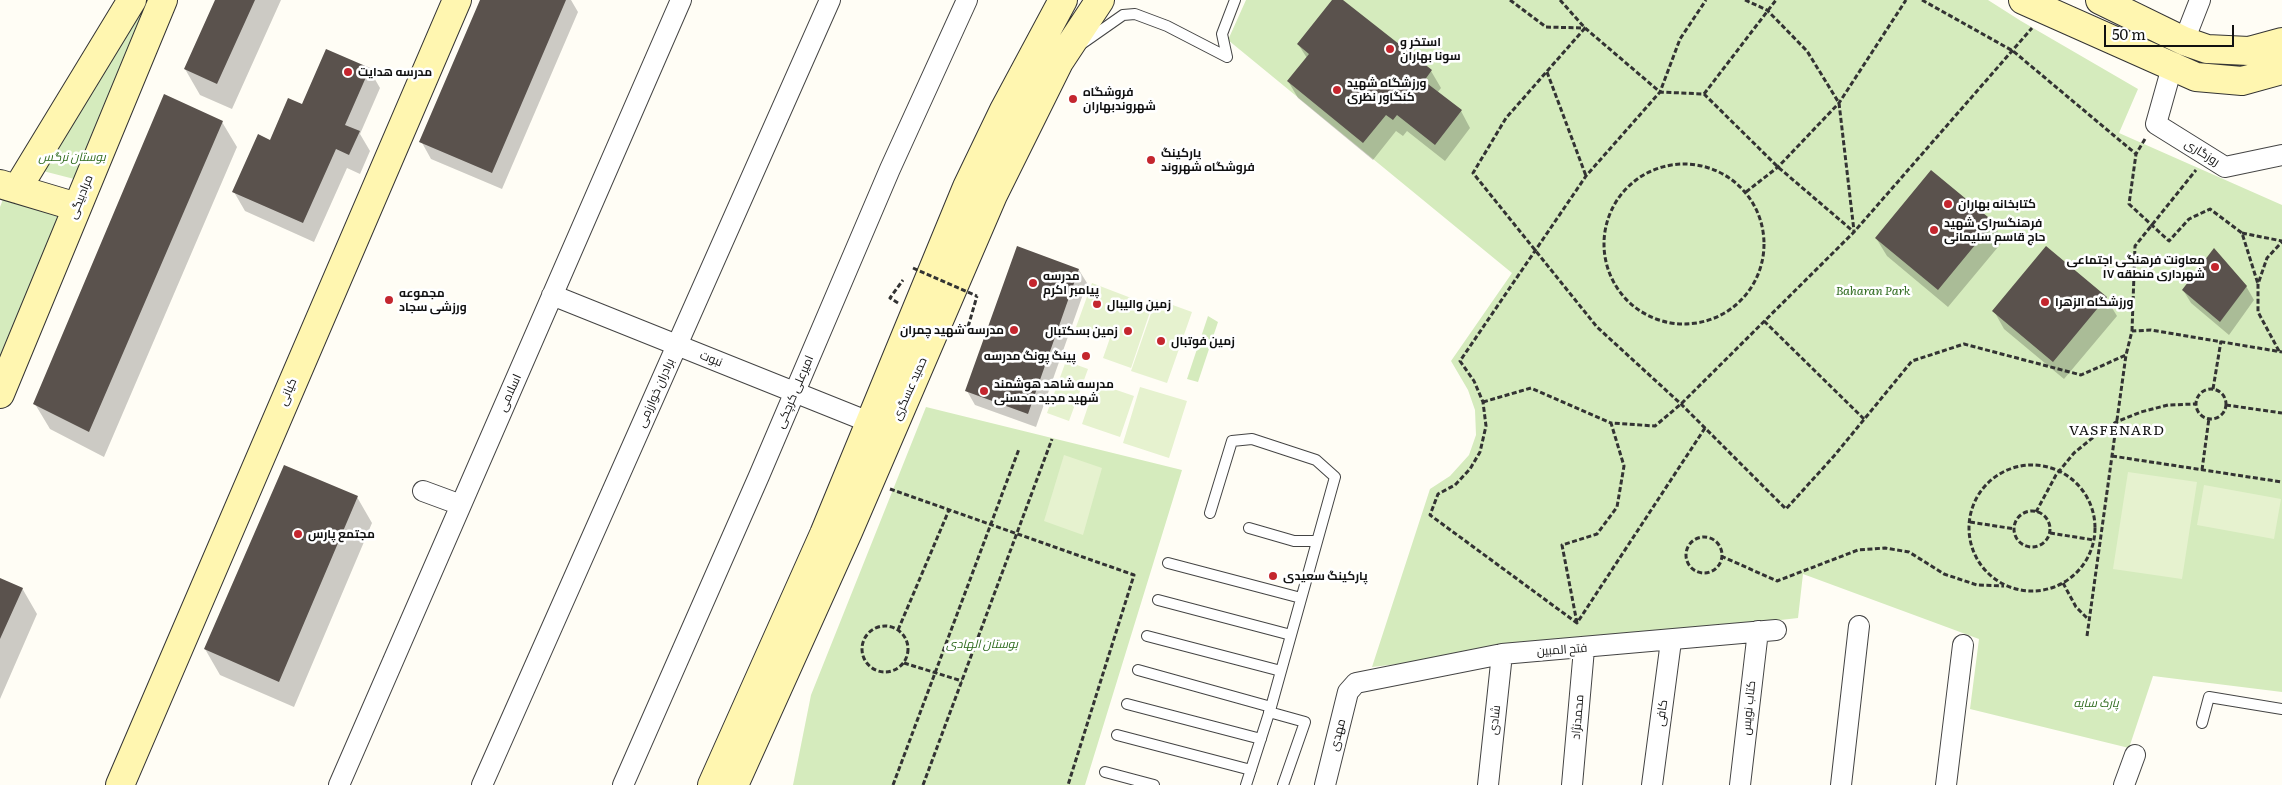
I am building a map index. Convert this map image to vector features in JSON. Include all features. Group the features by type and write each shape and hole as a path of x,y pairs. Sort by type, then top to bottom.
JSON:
{"main road":[{"path":"77,207 9,186 132,0"},
{"name":"مرادبیگی","path":"0,394 163,0"},
{"name":"کیانی","path":"120,785 457,0"},
{"path":"1041,39 1053,0"},
{"name":"حمید عسگری","path":"734,785 876,427 967,187 1041,39 1063,0"},
{"name":"حمید عسگری","path":"712,785 824,534 876,427 1059,62 1100,0"},
{"path":"2023,0 2196,77 2242,81 2282,70"},
{"path":"2100,0 2184,41 2207,49 2250,51 2282,42"},
{"path":"754,785 854,546 875,484 876,427"},
{"path":"694,785 808,529 876,427"}],"street":[{"name":"اسلامی","path":"339,785 681,0"},
{"name":"برادران خوارزمی","path":"482,785 830,0"},
{"name":"امیرعلی کرچکی","path":"623,785 890,169 967,0"},
{"path":"2184,41 2200,0"},
{"path":"2156,124 2172,67"},
{"name":"روزگاری","path":"2156,124 2225,167 2282,155"},
{"name":"نبوت","path":"552,295 876,427"},
{"path":"423,491 461,505"},
{"path":"1841,785 1859,626"},
{"name":"فتح المبین","path":"1352,687 1356,682 1502,654 1584,649 1767,631"},
{"name":"کتاب نویس","path":"1740,785 1767,631"},
{"name":"کافی","path":"1652,785 1671,641"},
{"path":"1946,785 1963,645"},
{"name":"محمدنژاد","path":"1572,785 1584,649"},
{"name":"شادی","path":"1488,785 1502,654"},
{"name":"مهدی","path":"1326,785 1348,692 1352,687"},
{"path":"2124,785 2135,755"}],"lane":[{"path":"1059,62 1111,22 1123,15 1135,14 1167,26 1227,57 1222,34 1236,0"},
{"path":"1210,512 1232,441 1252,439 1316,460 1334,477 1281,671 1246,785"},
{"path":"1250,528 1294,541 1317,541"},
{"path":"1168,563 1301,598"},
{"path":"1158,600 1291,635"},
{"path":"1147,636 1281,671"},
{"path":"1138,670 1270,709 1305,722 1283,785"},
{"path":"2202,723 2209,697 2282,709"},
{"path":"1127,704 1261,739"},
{"path":"1117,735 1251,770"},
{"path":"1105,772 1154,785"}],"path":[{"path":"1510,0 1546,27 1586,28"},
{"path":"1560,0 1586,28 1660,92 1704,94 1778,167 1854,232"},
{"path":"1577,624 1430,515 1438,494 1455,485 1470,469 1480,452 1486,426 1484,402 1474,381 1460,361 1586,176 1660,92 1680,39 1706,0"},
{"path":"1745,0 1767,10 1807,51 1839,103 1854,232"},
{"path":"1704,94 1776,0"},
{"path":"1746,192 1778,167 1839,103 1906,0"},
{"path":"1922,0 2013,51 2136,154"},
{"path":"1484,402 1531,388 1611,423 1655,426 1681,404 1854,232 2047,11"},
{"path":"1586,28 1506,118 1473,173 1597,327 1681,404 1786,509 1912,361 1964,344 2081,375 2126,355"},
{"path":"1547,72 1586,176"},
{"path":"2156,124 2136,154 2130,204 2168,241 2189,219 2210,209 2242,232 2282,242 2267,258 2258,284"},
{"path":"2087,636 2116,422 2126,355 2132,331 2135,246 2208,156"},
{"path":"1672,164 1699,164 1725,174 1746,192 1759,214 1764,240 1761,265 1750,288 1733,307 1710,320 1685,324 1660,320 1644,313 1636,309 1618,291 1607,268 1603,240 1609,213 1624,190 1646,173 1672,164"},
{"path":"2242,232 2258,284 2258,312 2280,351"},
{"path":"890,298 912,268 977,296 968,327"},
{"path":"1764,321 1864,419"},
{"path":"2132,331 2150,330 2280,351"},
{"path":"2213,388 2220,342"},
{"path":"2213,388 2221,392 2226,405 2218,417 2209,418 2201,415 2196,404 2199,394 2213,388"},
{"path":"2036,512 2060,471 2074,453 2116,422 2141,412 2168,405 2196,404"},
{"path":"2226,405 2282,413"},
{"path":"2202,470 2209,418"},
{"path":"1577,624 1562,545 1597,534 1617,507 1624,466 1611,423"},
{"path":"1577,624 1705,428"},
{"path":"923,785 1052,439"},
{"path":"893,785 1019,449"},
{"path":"2112,456 2282,482"},
{"path":"2022,465 2042,465 2060,471 2077,482 2089,499 2095,519 2094,540 2087,560 2074,576 2063,583 2056,587 2036,592 2015,590 1996,581 1982,568 1973,552 1969,533 1970,514 1977,496 1989,482 2004,471 2022,465"},
{"path":"875,484 1134,575 1068,785"},
{"path":"898,630 949,510"},
{"path":"2036,512 2046,517 2050,533 2043,543 2032,547 2020,542 2015,528 2020,516 2025,513 2036,512"},
{"path":"1970,522 2015,528"},
{"path":"2050,533 2094,540"},
{"path":"1703,537 1709,538 1718,545 1721,556 1717,566 1707,572 1702,572 1696,571 1688,563 1686,552 1692,542 1703,537"},
{"path":"1721,556 1777,581 1858,550 1885,548 1909,552 1944,574 1976,585 2008,586"},
{"path":"2063,583 2076,607 2089,620"},
{"path":"883,626 898,630 907,642 907,656 904,663 898,668 884,673 869,667 862,654 861,646 869,632 883,626"},
{"path":"904,663 962,681"}],"green space":[{"name":"بوستان نرگس","path":"143,0 157,0 82,181 43,171"},
{"name":"Baharan Park","path":"1246,0 1988,0 2138,89 2119,133 2282,205 2282,692 2153,676 2129,748 1970,709 1979,639 1803,574 1798,618 1372,667 1430,489 1450,476 1469,455 1476,435 1475,410 1468,390 1451,361 1512,273 1228,40"},
{"path":"5,194 63,214 0,363 0,207"},
{"path":"1092,283 1152,306 1131,368 1103,358 1110,338 1076,327"},
{"name":"زمین فوتبال","path":"1156,299 1192,312 1167,383 1131,371"},
{"path":"1208,316 1218,322 1198,382 1187,379"},
{"path":"1066,361 1088,369 1069,421 1047,413"},
{"path":"1096,383 1134,396 1120,437 1082,424"},
{"path":"1140,387 1187,401 1169,458 1123,443"},
{"name":"بوستان الهادی","path":"926,407 1182,470 1085,785 793,785 811,695"},
{"path":"1064,455 1102,468 1083,535 1044,521"},
{"path":"2128,472 2197,482 2182,579 2113,569"},
{"path":"2204,485 2281,499 2274,539 2197,525"}],"building":[{"path":"215,0 255,0 217,84 184,69"},
{"path":"480,0 566,0 492,173 419,142"},
{"path":"1332,0 1343,0 1432,70 1424,81 1462,110 1435,145 1397,115 1393,120 1386,115 1363,143 1287,81 1309,54 1297,44"},
{"path":"326,49 370,68 345,125 360,131 349,155 336,149 303,223 232,192 258,134 270,140 288,98 302,104"},
{"path":"164,94 223,121 89,432 33,404"},
{"name":"فرهنگسرای شهید حاج قاسم سلیمانی","path":"1931,170 1994,222 1938,290 1875,238"},
{"path":"1017,246 1079,269 1028,414 965,391"},
{"path":"2046,246 2107,297 2053,362 1992,311"},
{"name":"معاونت فرهنگی اجتماعی شهرداری منطقه ۱۷","path":"2214,248 2247,286 2220,322 2182,290"},
{"path":"284,465 358,496 279,682 204,649"},
{"path":"0,578 23,588 0,639"}],"place":[{"name":"استخر و سونا بهاران","path":"1390,49"},
{"name":"مدرسه هدایت","path":"348,72"},
{"name":"ورزشگاه شهید کنگاور نظری","path":"1337,90"},
{"name":"فروشگاه شهروندبهاران","path":"1073,99"},
{"name":"پارکینگ فروشگاه شهروند","path":"1151,160"},
{"name":"کتابخانه بهاران","path":"1948,204"},
{"name":"فرهنگسرای شهید حاج قاسم سلیمانی","path":"1934,230"},
{"name":"معاونت فرهنگی اجتماعی شهرداری منطقه ۱۷","path":"2215,267"},
{"name":"مدرسه پیامبر اکرم","path":"1033,283"},
{"name":"مجموعه ورزشی سجاد","path":"389,300"},
{"name":"ورزشگاه الزهرا","path":"2045,302"},
{"name":"زمین والیبال","path":"1097,304"},
{"name":"مدرسه شهید چمران","path":"1014,330"},
{"name":"زمین بسکتبال","path":"1128,331"},
{"name":"زمین فوتبال","path":"1161,341"},
{"name":"پینگ پونگ مدرسه","path":"1086,356"},
{"name":"مدرسه شاهد هوشمند شهید مجید محسنی","path":"984,391"},
{"name":"مجتمع پارس","path":"298,534"},
{"name":"پارکینگ سعیدی","path":"1273,576"}],"district":[{"name":"VASFENARD","path":"2117,431"}],"park label":[{"name":"پارک سایه","path":"2096,703"}]}
